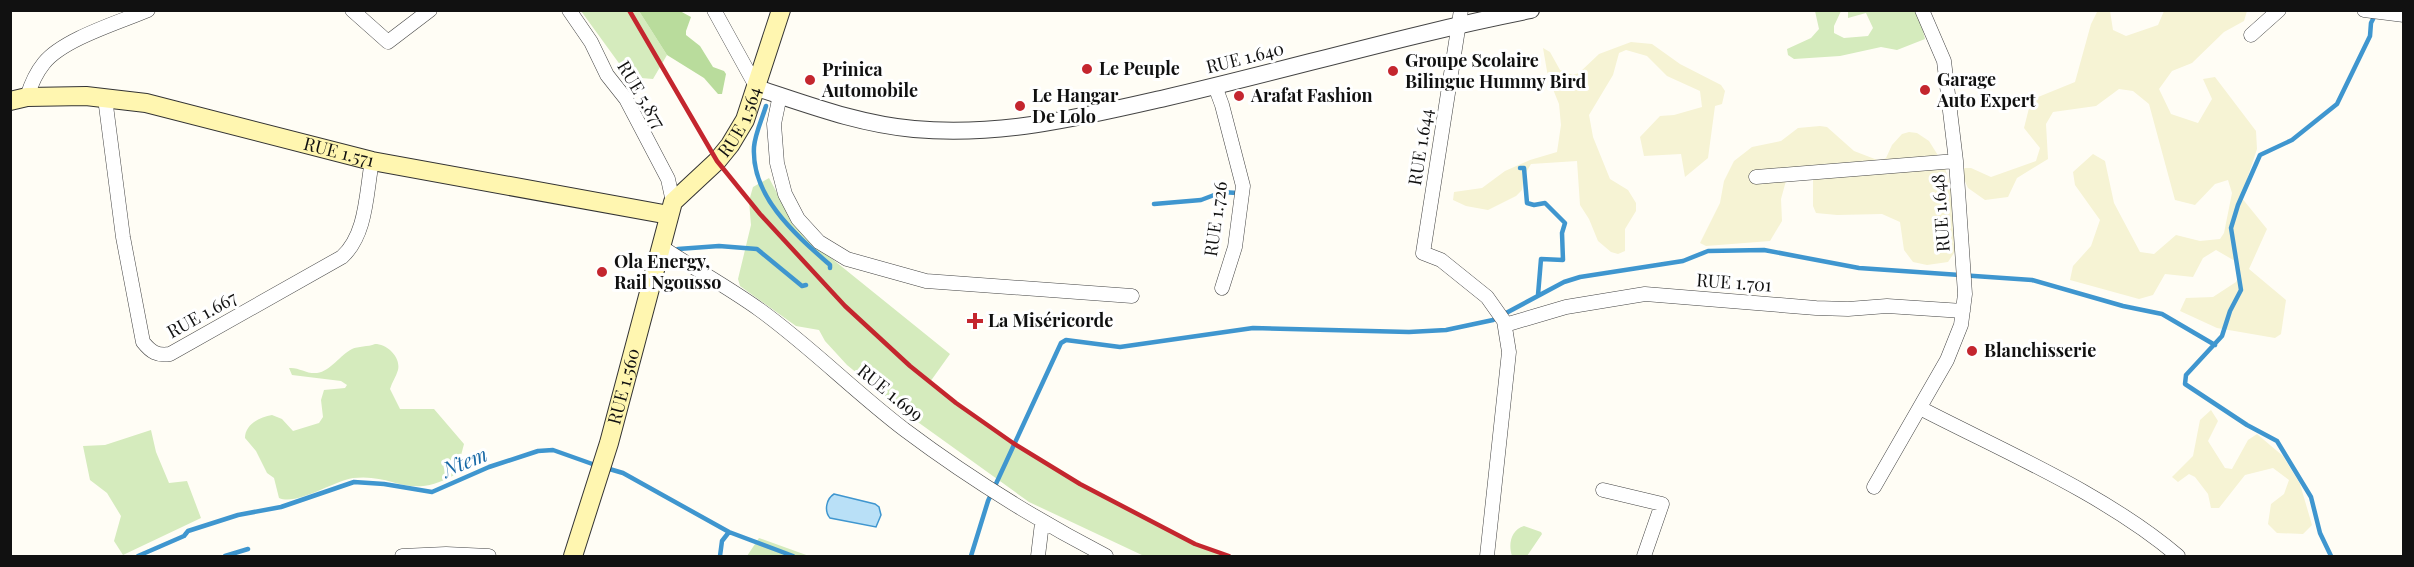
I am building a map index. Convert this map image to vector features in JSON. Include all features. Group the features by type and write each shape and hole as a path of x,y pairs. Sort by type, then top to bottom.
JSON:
{"main road":[{"name":"RUE 1.564","path":"671,208 717,161 745,120 781,10"},
{"name":"RUE 1.571","path":"19,99 105,98 146,103 372,161 671,208"},
{"name":"RUE 1.560","path":"573,556 609,443 671,208"}],"street":[{"path":"19,99 45,61 72,42 148,10"},
{"path":"352,10 388,42 430,10"},
{"name":"RUE 5.877","path":"569,10 591,42 607,75 626,99 668,179 671,208"},
{"path":"714,10 757,88"},
{"name":"RUE 1.640","path":"757,88 884,126 916,129 994,130 1036,125 1215,86 1460,17 1531,10"},
{"name":"RUE 1.648","path":"1874,487 1947,360 1960,325 1965,294 1956,161 1944,61 1922,10"},
{"path":"2251,35 2279,10"},
{"path":"2364,10 2403,15"},
{"name":"RUE 1.644","path":"1460,17 1423,254 1441,260 1452,268 1487,297 1502,319"},
{"name":"RUE 1.726","path":"1215,86 1243,186 1235,248 1222,288"},
{"path":"780,95 774,124 777,163 785,194 798,219 819,242 847,259 926,281 1132,296"},
{"name":"RUE 1.667","path":"105,98 123,237 143,342 150,351 161,356 170,354 332,263 353,247 361,227 372,161"},
{"path":"1756,177 1956,161"},
{"name":"RUE 1.699","path":"660,246 759,310 812,351 904,429 976,480 1042,523 1106,556"},
{"name":"RUE 1.701","path":"1502,319 1645,294 1816,308 1848,309 1887,306 1963,311"},
{"path":"1487,556 1509,352 1502,319"},
{"path":"1920,408 2100,501 2149,531 2178,556"},
{"path":"1603,490 1662,504 1644,556"},
{"path":"1038,556 1042,523"},
{"path":"402,556 446,554 489,556"}],"shaded area":[{"path":"2110,11 2113,30 2126,36 2158,25 2164,11 2247,11 2244,21 2224,32 2192,63 2172,71 2159,89 2171,114 2198,123 2212,99 2203,79 2215,77 2256,131 2257,149 2241,197 2267,229 2249,269 2286,300 2281,334 2275,338 2217,328 2180,311 2186,298 2213,297 2236,282 2239,275 2235,261 2216,250 2203,258 2193,277 2165,274 2153,295 2139,299 2070,280 2073,266 2091,246 2100,220 2075,185 2073,172 2093,154 2105,161 2114,203 2140,252 2154,254 2176,235 2200,241 2220,239 2224,233 2232,193 2228,180 2215,184 2195,205 2175,200 2149,104 2133,91 2119,89 2096,106 2053,112 2046,124 2048,159 2017,178 2008,197 1985,200 1968,188 1962,175 1964,168 1971,168 1991,177 2036,161 2040,148 2024,128 2031,100 2075,82 2091,24 2097,12"},
{"path":"1631,42 1652,44 1680,64 1721,85 1725,91 1722,104 1715,106 1708,158 1685,177 1681,154 1644,156 1640,137 1660,116 1674,115 1702,107 1700,91 1667,76 1647,56 1626,50 1619,53 1613,75 1589,115 1593,137 1610,179 1628,190 1636,203 1636,211 1625,229 1625,251 1618,254 1611,252 1598,241 1580,205 1577,161 1531,164 1524,176 1522,190 1516,196 1488,210 1466,206 1453,200 1454,192 1482,188 1505,171 1557,152 1561,125 1559,104 1548,77 1543,48 1550,52 1560,70 1573,75 1579,73 1599,54"},
{"path":"1827,127 1854,151 1880,161 1886,158 1892,145 1902,134 1917,133 1929,141 1944,165 1953,193 1956,250 1948,262 1927,265 1913,262 1904,250 1900,222 1882,214 1816,213 1813,206 1813,178 1787,177 1781,199 1782,221 1770,241 1706,246 1700,243 1720,203 1724,181 1734,161 1752,147 1781,141 1798,128"},
{"path":"2211,410 2218,421 2208,441 2225,468 2232,469 2248,440 2257,434 2283,456 2300,484 2312,525 2303,534 2277,533 2268,524 2271,504 2284,494 2289,480 2273,468 2245,475 2219,508 2211,508 2208,494 2195,477 2189,474 2178,482 2172,477 2193,456 2200,420"}],"green space":[{"path":"581,11 639,11 667,55 653,79 629,77"},
{"path":"639,11 680,11 691,17 686,35 700,46 713,67 726,74 722,94 718,94 704,78 667,55"},
{"path":"1815,11 1841,11 1834,26 1834,33 1844,38 1868,36 1873,28 1866,13 1848,18 1848,11 1918,11 1925,39 1897,50 1881,47 1840,56 1794,59 1788,55 1787,49 1811,38 1819,29"},
{"path":"769,178 784,206 810,241 950,354 930,382 999,433 1073,480 1150,522 1229,556 1144,556 1029,502 908,415 847,365 825,341 819,330 796,326 740,286 738,279 751,225 749,201 753,187"},
{"path":"375,344 384,346 397,360 398,370 390,389 400,409 434,409 464,444 456,474 425,486 403,485 381,479 353,478 295,499 279,498 274,478 267,473 256,451 245,438 250,425 258,419 272,415 282,419 293,431 319,423 323,417 321,400 324,390 345,388 347,385 341,381 292,375 289,368 313,373 322,372 352,349"},
{"path":"151,430 156,452 169,483 187,481 201,518 123,555 114,541 121,516 107,493 90,480 83,446 105,445"},
{"path":"1524,526 1542,534 1527,556 1512,556 1510,547 1513,534"},
{"path":"759,538 809,556 747,556"}],"water":[{"path":"834,494 879,507 881,515 876,527 830,518 827,505"}],"waterway":[{"path":"2331,556 2320,533 2311,497 2277,441 2247,425 2185,384 2186,375 2222,336 2230,311 2241,290 2231,228 2238,205 2260,155 2292,140 2337,104 2370,36 2371,23 2376,13"},
{"path":"766,106 754,147 755,165 760,182 778,214 830,265 830,268"},
{"path":"1520,168 1524,168 1527,203 1534,205 1545,203 1565,223 1562,233 1563,260 1541,259 1538,295"},
{"path":"1154,204 1201,200 1222,192 1237,193"},
{"path":"678,249 719,246 757,249 802,286 806,285"},
{"path":"971,556 988,501 1061,343 1066,340 1120,347 1253,328 1409,332 1446,330 1493,320 1564,282 1580,277 1683,261 1708,251 1764,250 1859,268 2032,280 2123,306 2162,314 2215,345"},
{"name":"Ntem","path":"138,556 184,536 188,531 238,515 281,507 354,482 384,484 432,492 489,467 538,451 553,450 598,466"},
{"name":"Ntem","path":"606,468 623,473 729,532 793,556"},
{"path":"720,556 722,541 729,532"},
{"path":"225,556 248,549"}],"railway":[{"path":"629,10 717,161 760,214 845,306 910,366 956,403 1013,443 1080,484 1195,544 1229,556"}],"place":[{"name":"Le Peuple","path":"1087,69"},
{"name":"Groupe Scolaire Bilingue Hummy Bird","path":"1393,71"},
{"name":"Prinica Automobile","path":"810,80"},
{"name":"Garage Auto Expert","path":"1925,90"},
{"name":"Arafat Fashion","path":"1239,96"},
{"name":"Le Hangar De Lolo","path":"1020,106"},
{"name":"Ola Energy, Rail Ngousso","path":"602,272"},
{"name":"La Miséricorde","path":"975,321"},
{"name":"Blanchisserie","path":"1972,351"}]}
